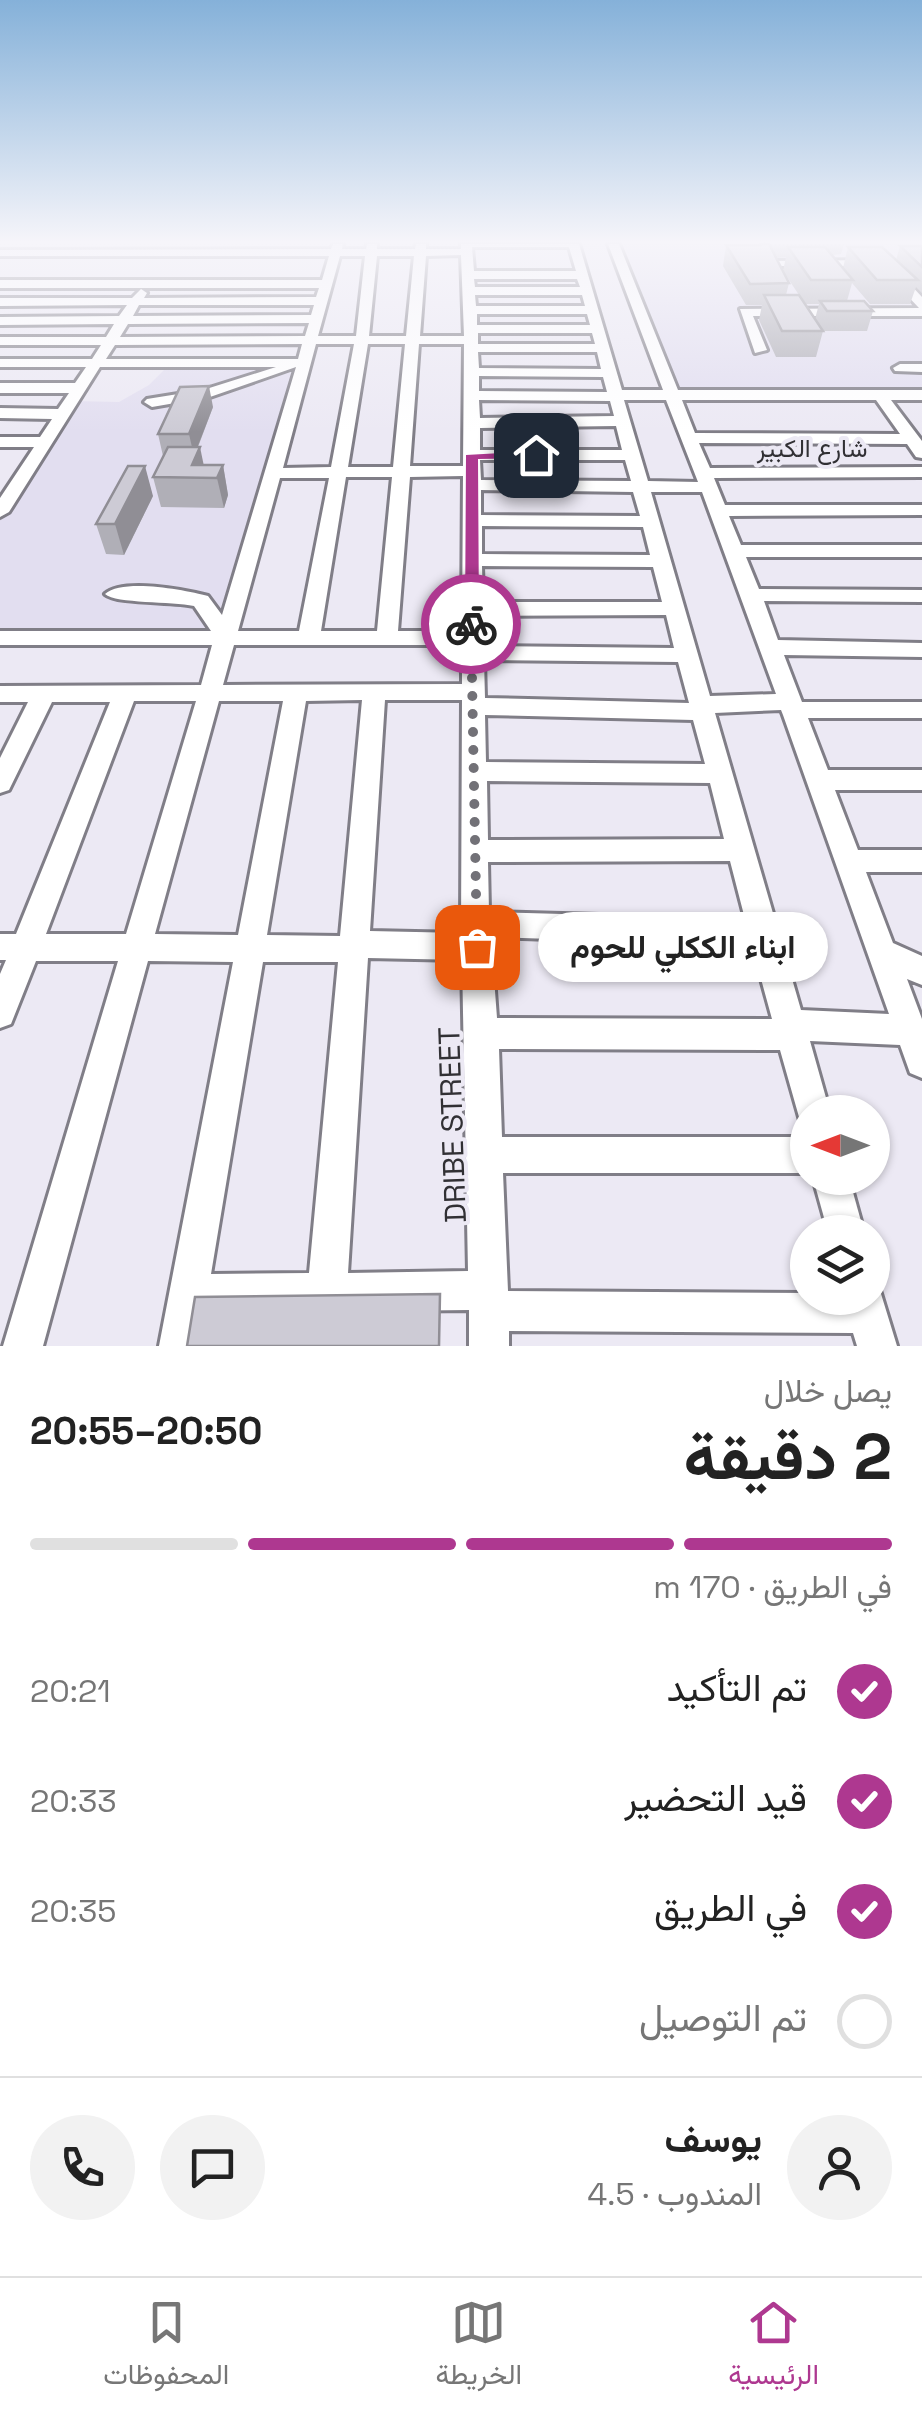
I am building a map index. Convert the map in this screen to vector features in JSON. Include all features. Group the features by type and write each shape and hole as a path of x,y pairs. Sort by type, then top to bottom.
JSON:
{"street":[{"path":"1,510 134,307"},
{"path":"0,321 125,320 310,307"},
{"path":"0,342 111,341 316,307"},
{"path":"0,363 96,363 318,307"},
{"path":"152,402 205,394 320,307"},
{"path":"23,1346 321,307"},
{"path":"322,307 362,342"},
{"path":"322,307 362,342 412,340 465,307"},
{"path":"309,637 341,472 366,307"},
{"path":"387,637 415,307"},
{"name":"DRIBE STREET","path":"468,307 474,851 489,1316"},
{"path":"471,307 614,388"},
{"path":"471,307 614,388 673,396 922,395"},
{"path":"591,307 808,1095"},
{"path":"482,1033 790,1030 918,1050 734,552 637,307"},
{"path":"793,307 800,317"},
{"path":"860,307 864,312"},
{"path":"760,350 743,314 800,317 922,309"},
{"path":"902,312 922,333"},
{"path":"900,368 922,368"},
{"path":"0,388 79,388"},
{"path":"880,395 917,446"},
{"path":"0,413 63,414"},
{"path":"472,423 623,421"},
{"path":"690,438 917,446"},
{"path":"0,442 44,442"},
{"path":"274,472 472,471 632,454"},
{"name":"شارع الكبير","path":"472,471 641,486 922,472"},
{"path":"0,472 26,472"},
{"path":"718,511 922,510"},
{"path":"470,520 651,522"},
{"path":"734,552 922,551"},
{"path":"470,560 662,561"},
{"path":"115,594 171,594 202,602 226,638"},
{"path":"750,596 922,596"},
{"path":"471,609 674,608"},
{"path":"0,638 387,637 471,646 688,655"},
{"path":"769,648 922,650"},
{"path":"179,1346 296,692"},
{"path":"327,1293 374,692"},
{"path":"0,694 374,692 702,708 922,710"},
{"path":"0,783 44,694"},
{"path":"0,1013 12,946 124,694"},
{"path":"473,771 720,774"},
{"path":"820,780 922,780"},
{"path":"474,851 741,850"},
{"path":"850,861 922,861"},
{"path":"12,946 252,949 357,946 476,936 764,933"},
{"path":"882,953 922,971"},
{"path":"486,1155 790,1156"},
{"path":"190,1294 327,1293 489,1316 870,1319"}],"shaded area":[{"path":"643,307 922,307 922,387 674,388"},
{"path":"304,363 226,638 0,638 0,511 72,401 119,402 149,385 170,364"}],"building":[{"path":"770,307 807,307 823,331 782,331"},
{"path":"824,307 869,307 873,311 827,311"},
{"path":"209,386 189,434 158,434 180,387"},
{"path":"168,447 200,447 192,465 223,465 217,478 153,477"},
{"path":"128,466 145,466 115,524 96,524"},
{"path":"440,1294 439,1346 187,1346 195,1297"}],"way so far":[{"path":"471,624 477,947"}],"place":[{"name":"ابناء الككلي للحوم","path":"477,947"}],"route":[{"path":"471,624 472,455 536,455"}]}
